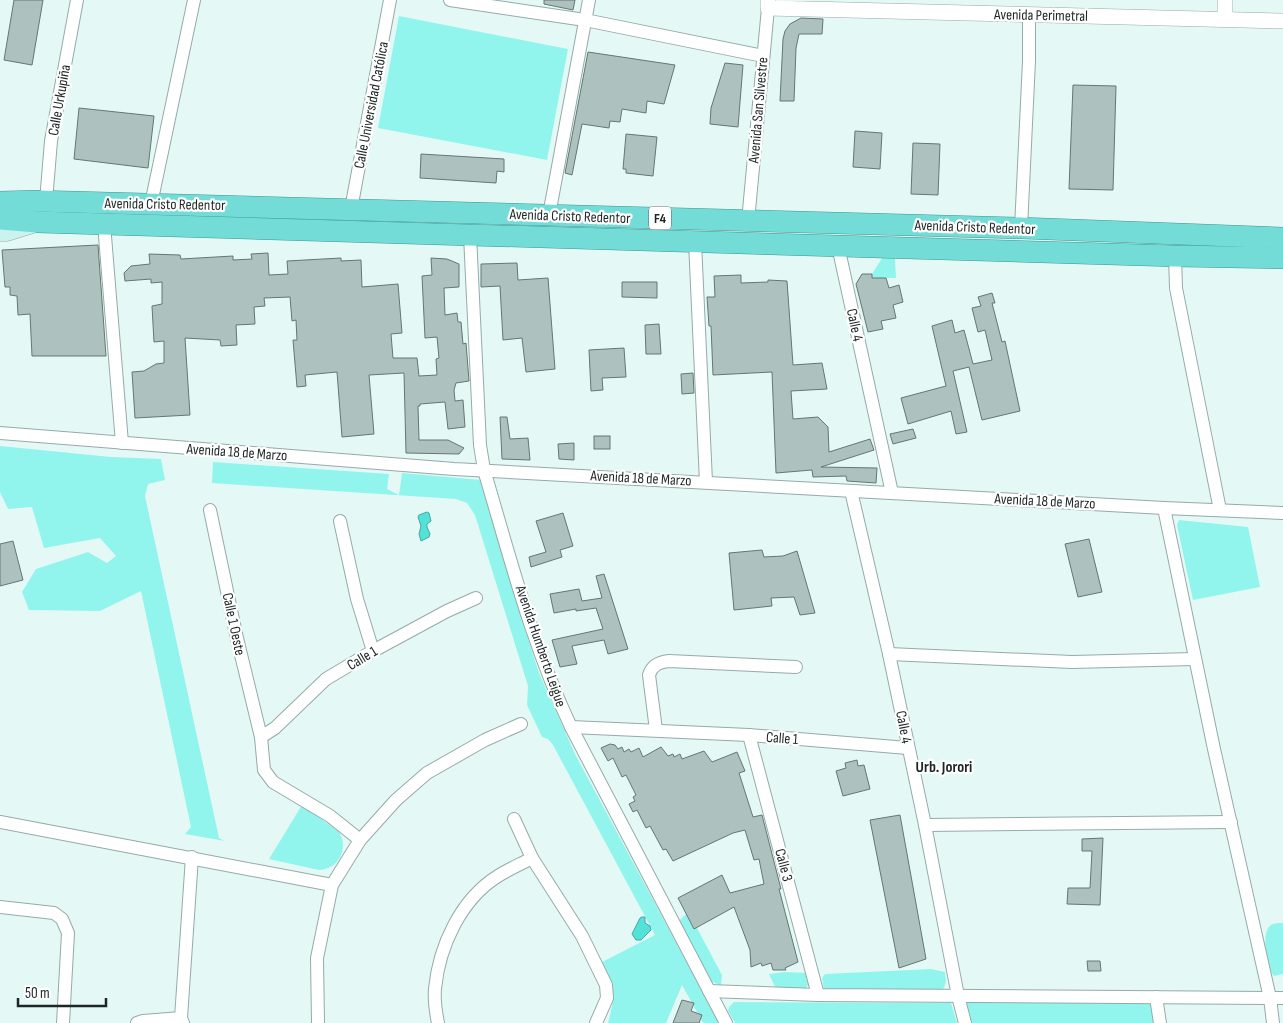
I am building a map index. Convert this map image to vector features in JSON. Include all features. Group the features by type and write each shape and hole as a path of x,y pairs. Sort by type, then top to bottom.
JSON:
{"highway":[{"name":"Avenida Cristo Redentor","path":"0,202 41,201 351,209 1021,228 1283,238"},
{"name":"Avenida Cristo Redentor","path":"0,219 37,222 1283,258"}],"main road":[{"name":"Avenida Cristo Redentor","path":"0,192 41,201"},
{"name":"Avenida Cristo Redentor","path":"0,232 7,232 37,222"}],"street":[{"name":"Calle Urkupiña","path":"41,201 77,0"},
{"path":"151,204 194,0"},
{"name":"Calle Universidad Católica","path":"351,209 390,0"},
{"path":"450,0 584,20 763,56"},
{"path":"549,215 588,0"},
{"path":"1225,0 1225,20"},
{"name":"Avenida Perimetral","path":"768,4 990,7 1029,14 1283,21"},
{"name":"Avenida San Silvestre","path":"748,221 768,4"},
{"path":"1021,228 1029,61 1029,14"},
{"path":"104,224 122,443"},
{"name":"Avenida Humberto Leigue","path":"470,235 480,445 484,470 536,644 552,688 570,727 726,1023"},
{"path":"695,242 706,482"},
{"name":"Calle 4","path":"838,246 892,493"},
{"path":"1175,256 1176,288 1220,510"},
{"name":"Avenida 18 de Marzo","path":"0,433 484,470 1283,513"},
{"name":"Calle 4","path":"851,491 889,654 965,1023"},
{"path":"1164,508 1194,659 1231,822 1277,998 1273,1023"},
{"name":"Calle 1 Oeste","path":"210,510 236,634 261,737 264,770 274,782 330,816 360,840"},
{"path":"340,520 357,599 373,651"},
{"name":"Calle 1","path":"261,737 275,728 326,679 447,611 476,598"},
{"path":"889,654 1072,662 1194,659"},
{"path":"656,730 649,675 651,668 660,662 669,660 796,667"},
{"path":"318,1023 317,958 332,885 360,840 396,800 427,773 485,740 521,724"},
{"name":"Calle 1","path":"570,727 749,735 908,748"},
{"name":"Calle 3","path":"749,735 818,995"},
{"path":"514,820 532,858 582,936 606,985 607,998 596,1023"},
{"path":"0,822 332,885"},
{"path":"925,825 1231,822"},
{"path":"137,1023 143,1020 182,1021 192,857"},
{"path":"438,1023 435,990 441,960 449,934 461,912 476,894 497,876 532,858"},
{"path":"0,907 54,913 62,918 68,933 63,1023"},
{"path":"710,991 818,995 1277,998"},
{"path":"1156,997 1160,1023"}],"shaded area":[{"path":"399,16 568,49 547,160 378,128"},
{"path":"882,258 895,258 896,278 872,278 872,274"},
{"path":"0,446 111,457 161,459 165,480 148,484 145,496 219,838 225,841 185,834 191,827 141,591 100,611 29,610 22,592 36,569 88,552 107,563 116,556 100,538 44,548 32,507 8,509 0,492"},
{"path":"213,462 389,474 387,489 399,495 402,473 482,480 516,601 539,673 575,754 719,1023 703,1023 682,985 666,1023 608,1023 613,998 609,979 602,962 655,935 553,745 548,739 542,737 527,705 528,686 475,515 467,503 456,499 212,483"},
{"path":"427,512 431,521 427,524 430,534 429,537 421,541 419,534 421,526 418,517"},
{"path":"1179,520 1248,527 1260,587 1193,600 1177,525"},
{"path":"302,805 339,832 342,838 343,845 340,857 337,862 326,869 319,870 269,859"},
{"path":"686,914 694,929 697,928 722,975 721,986 711,981 679,921"},
{"path":"642,917 645,917 645,923 650,926 651,930 641,940 636,940 632,934"},
{"path":"1283,923 1283,974 1274,976 1267,958 1266,935 1271,925"},
{"path":"931,969 945,972 946,981 944,988 940,990 824,989 822,978 825,974"},
{"path":"785,972 808,973 809,983 806,988 776,989 769,974"},
{"path":"966,995 1144,998 1151,1005 1154,1023 969,1023 964,1003 968,1003"},
{"path":"734,1002 951,1003 957,1023 735,1023 728,1011"}],"building":[{"path":"14,0 43,0 32,65 4,60"},
{"path":"544,0 575,0 573,10 544,4"},
{"path":"801,18 823,19 822,34 799,34 796,48 794,101 780,101 785,31 790,24"},
{"path":"588,52 675,65 664,104 647,101 646,113 622,109 620,122 610,121 609,128 582,124 572,175 565,173"},
{"path":"725,63 743,65 738,127 710,124 711,108"},
{"path":"1073,85 1116,86 1113,190 1069,189"},
{"path":"79,108 154,116 148,168 74,159"},
{"path":"855,131 882,133 880,169 853,167"},
{"path":"626,134 657,137 653,176 626,173 626,169 623,169"},
{"path":"913,143 940,144 938,195 911,194"},
{"path":"421,154 504,159 504,172 497,171 496,183 420,178"},
{"path":"98,245 106,356 32,356 30,314 18,315 17,296 10,295 10,287 5,287 2,250"},
{"path":"268,253 269,275 288,274 287,261 341,258 341,261 361,260 362,287 398,284 402,333 391,334 393,358 417,358 419,376 437,375 436,359 439,358 437,337 425,338 422,276 432,275 431,258 447,259 459,264 459,287 444,288 445,315 457,313 458,322 461,322 463,344 466,343 469,381 456,383 454,390 455,401 463,400 465,427 448,429 445,402 420,404 418,406 419,440 448,440 464,448 459,454 406,453 404,373 369,375 374,434 342,437 337,372 305,375 306,386 297,387 293,340 297,340 296,320 292,321 290,297 264,298 265,306 254,307 255,324 236,325 237,345 221,346 220,340 185,338 190,415 135,418 132,372 144,371 156,364 164,363 164,341 154,342 152,306 162,304 162,282 151,283 151,279 125,281 124,273 131,266 150,264 149,254 180,255 181,259 233,256 233,260 252,259 251,254"},
{"path":"517,263 518,280 548,278 555,369 526,372 522,338 503,340 500,286 481,287 481,264"},
{"path":"862,274 872,274 872,278 886,278 889,288 899,285 903,302 893,305 896,318 881,321 883,329 868,332 856,284"},
{"path":"741,275 741,283 768,282 768,280 787,281 793,365 822,363 827,389 791,391 793,419 818,417 828,427 829,452 870,439 874,450 821,467 877,468 876,483 847,481 846,476 813,477 812,470 776,473 772,372 713,375 711,326 709,326 707,297 715,297 714,276"},
{"path":"622,282 657,282 657,298 622,297"},
{"path":"992,293 995,303 992,303 1002,342 1005,341 1020,411 982,420 969,367 953,371 967,432 956,434 951,411 908,424 901,398 946,386 932,326 952,320 955,333 964,330 973,364 992,360 985,330 978,332 972,308 981,306 978,297"},
{"path":"659,324 661,354 646,354 645,325"},
{"path":"624,348 626,377 602,378 603,390 591,391 589,350"},
{"path":"693,373 694,393 682,394 681,374"},
{"path":"500,417 507,417 510,439 528,438 530,460 502,459"},
{"path":"913,429 916,438 893,444 890,434"},
{"path":"594,436 610,436 610,449 594,449"},
{"path":"574,443 574,460 559,459 558,444"},
{"path":"563,513 573,546 560,550 562,557 531,567 529,557 546,552 536,521"},
{"path":"1089,539 1102,592 1078,597 1065,544"},
{"path":"13,541 23,580 0,586 0,544"},
{"path":"762,550 764,557 783,556 797,551 815,613 800,615 794,597 771,598 772,606 734,610 729,553"},
{"path":"604,574 628,649 608,654 604,640 572,646 577,664 560,667 552,640 603,629 596,608 554,613 550,594 579,589 582,601 602,598 596,576"},
{"path":"610,744 615,745 618,749 622,747 624,752 629,749 631,752 639,748 643,757 661,747 668,756 673,754 674,757 680,754 682,759 704,751 712,762 737,752 745,771 739,773 753,817 762,815 798,962 785,968 786,970 773,970 771,963 762,966 761,963 751,967 750,950 734,907 694,929 678,898 722,875 730,893 764,884 759,859 754,860 745,830 733,833 673,861 666,849 663,850 650,826 646,828 637,810 633,812 629,804 635,801 633,797 636,795 626,775 622,777 613,758 608,761 601,748"},
{"path":"857,760 858,766 864,765 870,789 843,796 836,771 846,768 845,763"},
{"path":"900,815 926,959 899,968 870,820"},
{"path":"1103,838 1100,905 1067,904 1068,888 1090,888 1092,851 1082,851 1082,839"},
{"path":"1087,961 1100,961 1101,971 1088,971"},
{"path":"682,1000 694,1003 691,1011 702,1015 699,1023 673,1023"}],"district":[{"name":"Urb. Jorori","path":"944,766"}]}
